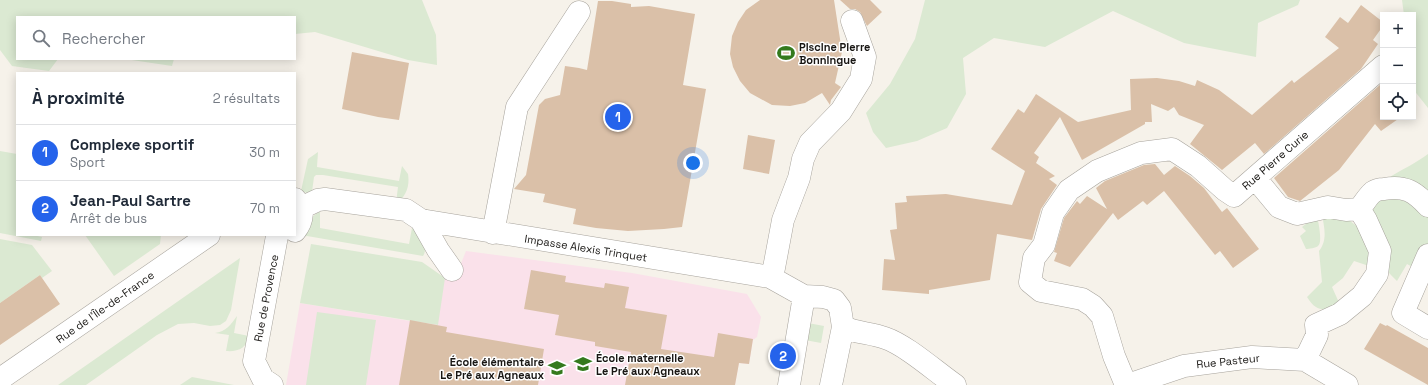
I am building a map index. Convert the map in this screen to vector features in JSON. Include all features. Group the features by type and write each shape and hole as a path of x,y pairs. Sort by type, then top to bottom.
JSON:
{"street":[{"path":"493,233 517,107 579,12"},
{"path":"831,385 843,327 840,308 834,300 823,297 804,296 770,277 774,268 783,220 799,178 803,160 810,143 841,111 861,79 865,57 852,21"},
{"name":"Rue Pierre Curie","path":"1127,385 1114,356 1102,316 1093,306 1082,299 1041,290 1030,282 1034,258 1044,245 1053,213 1069,190 1097,171 1141,153 1172,149 1198,166 1234,196 1380,69"},
{"path":"1255,178 1279,207 1297,214 1328,207 1346,210 1359,209 1374,191 1394,187 1409,190 1419,196 1428,206"},
{"name":"Impasse Alexis Trinquet","path":"298,204 325,199 414,215 493,233 770,277"},
{"path":"296,230 300,225 302,218 298,204"},
{"path":"1305,360 1317,335 1316,325 1340,314 1362,296 1377,274 1380,251 1366,220 1359,209"},
{"path":"414,215 452,270"},
{"name":"Rue de l'Île-de-France","path":"0,379 208,236"},
{"name":"Rue de Provence","path":"272,385 263,378 254,361 276,236"},
{"path":"1428,255 1404,313 1428,328"},
{"path":"789,385 804,296"},
{"path":"843,327 886,338 904,348 955,385"},
{"name":"Rue Pasteur","path":"1127,385 1184,366 1252,357 1305,360 1347,385"}],"shaded area":[{"path":"466,251 632,273 747,294 761,317 757,337 753,340 749,364 739,363 735,385 286,385 300,303 410,321 445,278 460,266"}],"green space":[{"path":"0,0 422,0 436,35 437,65 408,60 315,32 296,34 296,16 16,16 16,60 57,60 49,71 12,66 0,50"},
{"path":"925,0 1300,0 1298,5 1258,23 1256,57 1184,43 1113,11 1045,47 994,38 963,58 966,94 947,128 917,141 886,148 873,132 866,113 890,84 915,39"},
{"path":"1402,0 1428,0 1428,108 1416,93 1416,12 1404,12"},
{"path":"132,60 174,60 172,66"},
{"path":"0,151 16,154 16,236 42,237 41,241 0,233"},
{"path":"318,152 317,167 399,181 402,166 408,174 408,187 405,194 396,203 398,187 323,175 316,175 314,177 312,192 307,193 301,191 308,159"},
{"path":"1428,154 1428,194 1387,179 1418,161"},
{"path":"1390,193 1428,213 1428,243 1416,269 1407,264 1397,281 1387,270 1370,207"},
{"path":"320,212 320,228 409,244 412,228 423,241 425,253 423,256 307,236 301,238 311,219"},
{"path":"1322,214 1345,217 1363,231 1367,236 1372,267 1354,261 1343,278 1332,287 1341,307 1325,309 1314,306 1307,297 1322,282 1319,251 1324,242"},
{"path":"1317,215 1320,231 1319,244 1311,249 1306,249 1300,236 1306,231 1302,227"},
{"path":"86,236 161,236 160,244 114,276"},
{"path":"0,239 32,245 52,271 42,278 40,275 0,303"},
{"path":"311,244 422,262 445,278 438,325 300,303"},
{"path":"240,258 231,310 226,321 220,325 210,326 194,323 178,324 157,335 86,385 58,385"},
{"path":"317,312 376,320 366,385 306,385"},
{"path":"237,316 234,333 249,336 248,340 244,346 238,350 226,351 229,335 215,333 225,329"},
{"path":"808,323 824,326 821,343 805,340"},
{"path":"192,377 234,385 180,385"}],"building":[{"name":"Piscine Pierre Bonningue","path":"760,0 834,0 842,52 835,83 841,87 831,100 830,105 822,93 805,103 790,106 772,105 750,93 740,81 733,67 730,54 732,36 738,22 746,10"},
{"path":"840,0 870,0 882,12 867,26 860,12 855,9 850,9"},
{"path":"598,1 612,1 631,4 631,7 649,6 695,14 683,85 706,89 682,227 628,231 573,224 576,209 543,202 545,194 514,189 526,175 539,105 545,99 560,95 565,66 587,70"},
{"path":"1361,5 1380,20 1380,30 1373,40 1378,44 1361,69 1264,154 1255,143 1222,170 1190,144 1204,125 1179,115 1174,107 1168,111 1151,104 1152,122 1145,122 1145,124 1082,160 1060,117 1034,153 1039,157 1036,163 1055,176 1049,179 1057,185 1041,209 1032,240 997,234 990,280 929,290 929,294 882,290 884,259 895,260 890,230 897,229 895,203 907,202 906,196 946,194 1012,205 1025,171 991,149 1018,109 1024,113 1036,94 1078,122 1131,110 1130,79 1157,78 1179,81 1195,86 1197,80 1219,90 1252,115 1292,80 1294,83 1339,48 1325,37 1340,17 1348,23"},
{"path":"352,52 409,63 399,120 342,109"},
{"path":"1380,85 1380,120 1397,120 1381,131 1375,124 1339,170 1300,201 1288,197 1274,178"},
{"path":"748,135 775,140 769,174 743,169"},
{"path":"1155,164 1164,175 1175,166 1190,176 1204,188 1222,212 1227,208 1259,249 1233,268 1220,251 1215,255 1164,191 1147,205 1143,201 1118,220 1113,213 1070,267 1054,261 1057,253 1054,252 1064,218 1077,201 1080,204 1087,196 1107,209 1096,188 1105,181 1144,165"},
{"path":"531,270 566,276 565,282 604,288 605,283 629,287 625,308 667,315 661,349 714,357 718,333 753,339 749,364 739,363 735,385 625,385 631,352 595,346 595,342 555,335 559,315 524,309"},
{"path":"40,275 60,304 0,345 0,303"},
{"path":"410,320 447,327 446,332 544,349 538,385 399,385"},
{"path":"1380,323 1386,326 1387,325 1428,348 1428,385 1364,349"}],"place":[{"name":"Piscine Pierre Bonningue","path":"786,53"},
{"name":"Complexe sportif","path":"618,117"},
{"name":"Jean-Paul Sartre","path":"783,356"},
{"name":"École maternelle Le Pré aux Agneaux","path":"583,364"},
{"name":"École élémentaire Le Pré aux Agneaux","path":"557,368"}]}
